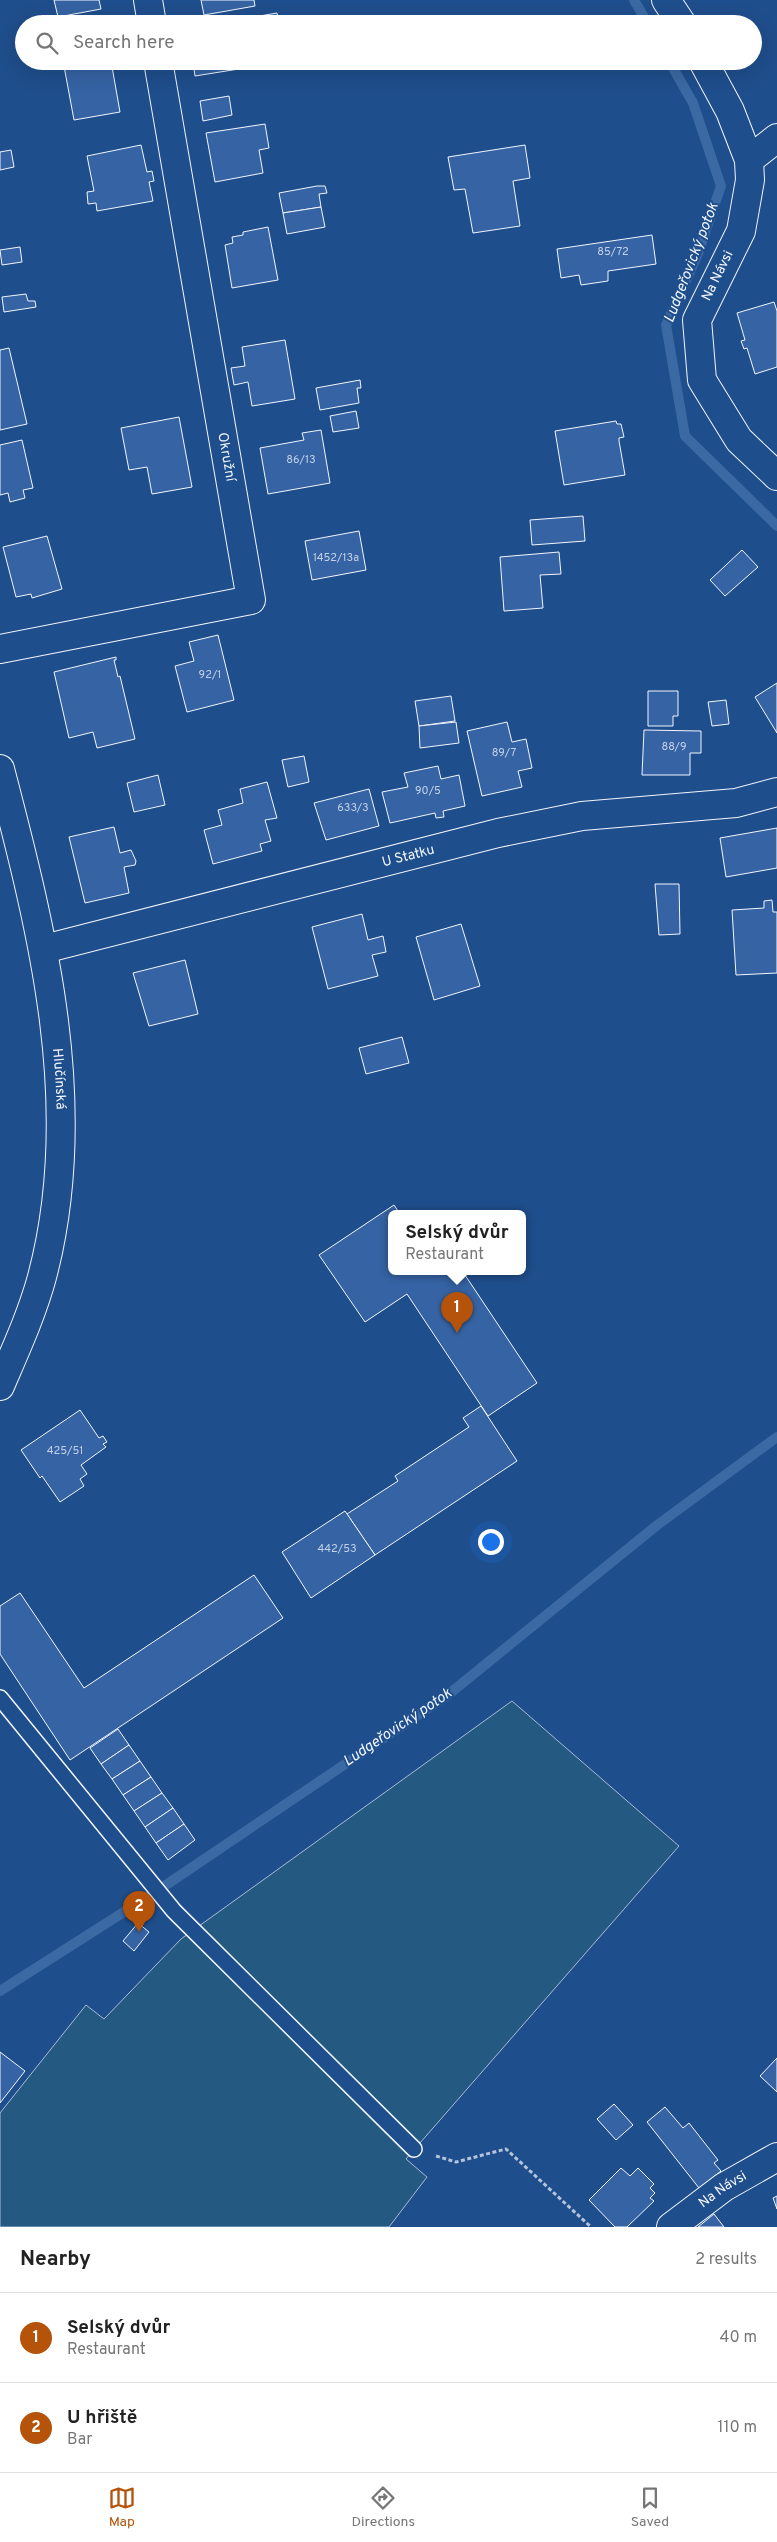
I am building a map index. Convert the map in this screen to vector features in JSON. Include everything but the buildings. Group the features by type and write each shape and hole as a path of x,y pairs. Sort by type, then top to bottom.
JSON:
{"street":[{"path":"148,0 150,15"},
{"path":"666,0 676,15"},
{"name":"Okružní","path":"0,649 251,600 160,70"},
{"name":"Na Návsi","path":"708,70 730,111 749,160 750,180 740,231 697,320 702,380 739,440 777,476"},
{"path":"749,160 777,138"},
{"name":"Hlučínská","path":"0,769 44,949 61,1088 55,1208 42,1277 0,1386"},
{"name":"U Statku","path":"44,949 498,833 582,816 736,803 777,792"},
{"name":"Na Návsi","path":"671,2227 724,2187 777,2157"}],"lane":[{"path":"0,1698 174,1911 414,2149"}],"path":[{"path":"414,2149 456,2162 506,2149 591,2227"}],"shaded area":[{"path":"512,1701 679,1846 406,2159 427,2177 389,2227 0,2227 0,2113 86,2005 104,2019 181,1939"}],"waterway":[{"name":"Ludgeřovický potok","path":"634,0 643,15"},
{"name":"Ludgeřovický potok","path":"674,70 693,103 721,186 697,256 666,325 685,436 777,526"},
{"name":"Ludgeřovický potok","path":"0,1991 163,1887 449,1694 656,1526 777,1437"}],"place":[{"name":"Selský dvůr","path":"457,1333"},
{"name":"U hřiště","path":"139,1932"}]}
